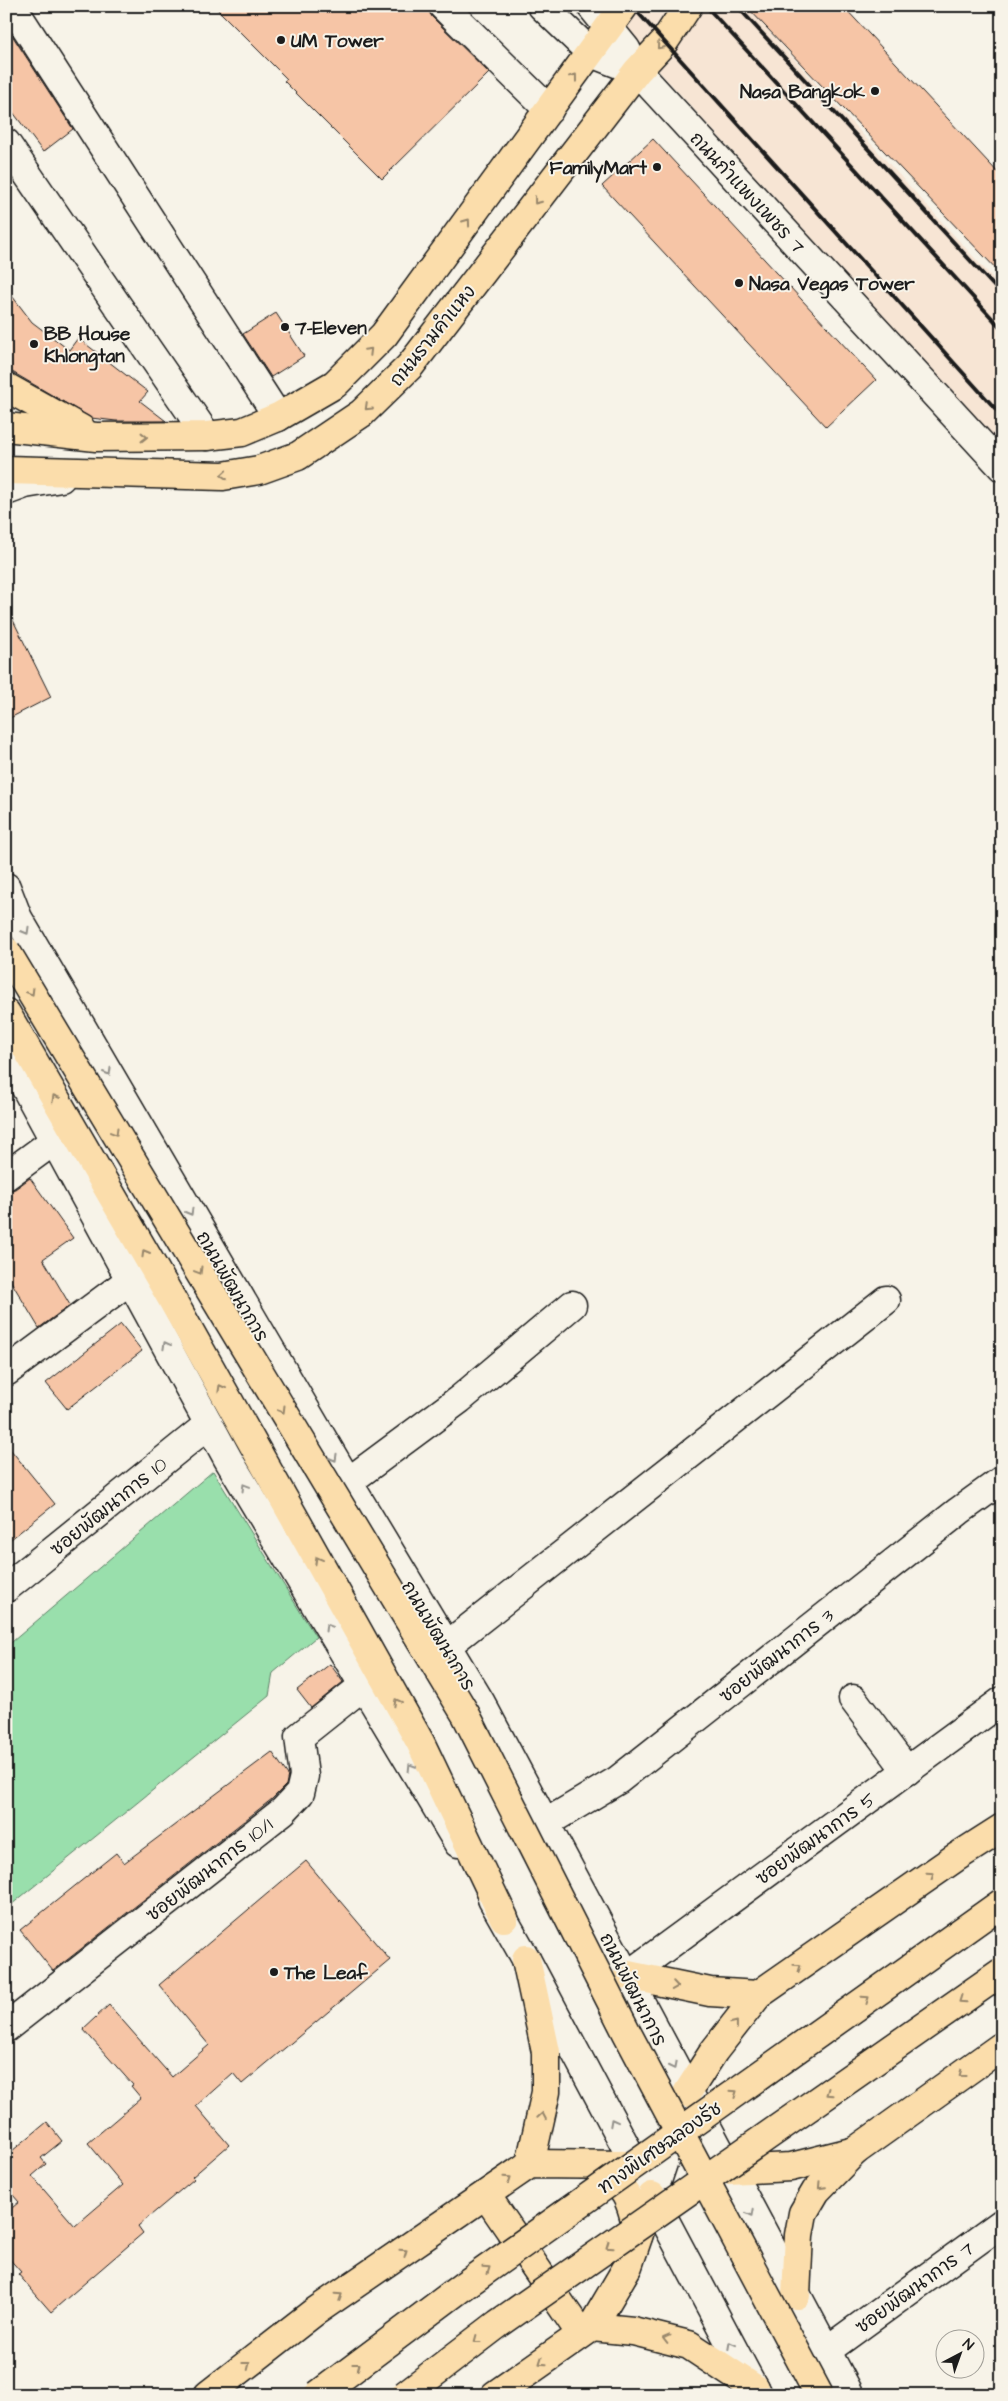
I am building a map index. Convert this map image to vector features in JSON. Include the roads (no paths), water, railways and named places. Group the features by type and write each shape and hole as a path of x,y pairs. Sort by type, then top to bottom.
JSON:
{"main road":[{"name":"ถนนรามคำแหง","path":"6,470 223,476 259,470 298,456 362,414 410,366 637,71 664,42 688,6"},
{"name":"ถนนรามคำแหง","path":"6,427 96,437 207,436 242,432 278,417 335,384 384,335 617,16"},
{"path":"6,387 96,437"},
{"name":"ถนนพัฒนาการ","path":"6,950 466,1715 627,2033 818,2395"},
{"path":"6,1013 170,1296 420,1742 504,1918"},
{"path":"687,2093 714,2051 758,1995 955,1858 1002,1828"},
{"name":"ทางพิเศษฉลองรัช","path":"318,2395 462,2287 1002,1903"},
{"path":"526,1958 546,2052 546,2092 530,2164"},
{"path":"405,2395 498,2324 1002,1972"},
{"path":"628,1975 710,1992 758,1995"},
{"path":"796,2295 799,2236 804,2213 816,2191 855,2151 1002,2046"},
{"path":"728,2170 791,2167 855,2151"},
{"path":"208,2395 313,2313 530,2164 636,2165"},
{"path":"593,2164 609,2175 622,2188 634,2207 638,2236"},
{"path":"486,2195 587,2330"},
{"path":"495,2395 587,2330 628,2266 652,2196"},
{"path":"587,2330 633,2331 689,2345 756,2391"}],"street":[{"path":"12,6 278,417"},
{"path":"443,6 549,110"},
{"name":"ถนนกำแพงเพชร 7","path":"542,6 591,53 637,71"},
{"name":"ถนนกำแพงเพชร 7","path":"591,6 617,16 626,49 637,71 1002,467"},
{"path":"6,143 207,436"},
{"path":"6,491 25,484 95,472"},
{"name":"ถนนพัฒนาการ","path":"6,887 23,926 445,1647 481,1703 628,1975 728,2170 850,2395"},
{"path":"6,1052 209,1424 363,1686 504,1918 756,2391"},
{"path":"6,1176 54,1140"},
{"path":"6,1372 130,1280"},
{"path":"445,1647 886,1300"},
{"path":"348,1482 460,1399 572,1305"},
{"name":"ซอยพัฒนาการ 10","path":"6,1588 209,1424"},
{"name":"ซอยพัฒนาการ 3","path":"546,1823 618,1780 959,1511 1002,1480"},
{"name":"ซอยพัฒนาการ 10/1","path":"6,2028 283,1811 300,1793 304,1776 299,1738 363,1686"},
{"path":"853,1699 907,1771"},
{"name":"ซอยพัฒนาการ 5","path":"628,1975 1002,1701"},
{"path":"652,2196 687,2093"},
{"path":"636,2165 728,2170"},
{"name":"ซอยพัฒนาการ 7","path":"826,2351 1002,2223"}],"railway":[{"path":"632,6 1002,416"},
{"path":"706,6 1002,329"},
{"path":"737,6 1002,295"}],"place":[{"name":"UM Tower","path":"281,40"},
{"name":"Nasa Bangkok","path":"875,91"},
{"name":"FamilyMart","path":"657,167"},
{"name":"Nasa Vegas Tower","path":"739,283"},
{"name":"7-Eleven","path":"285,327"},
{"name":"BB House Khlongtan","path":"34,344"},
{"name":"The Leaf","path":"274,1972"}]}
